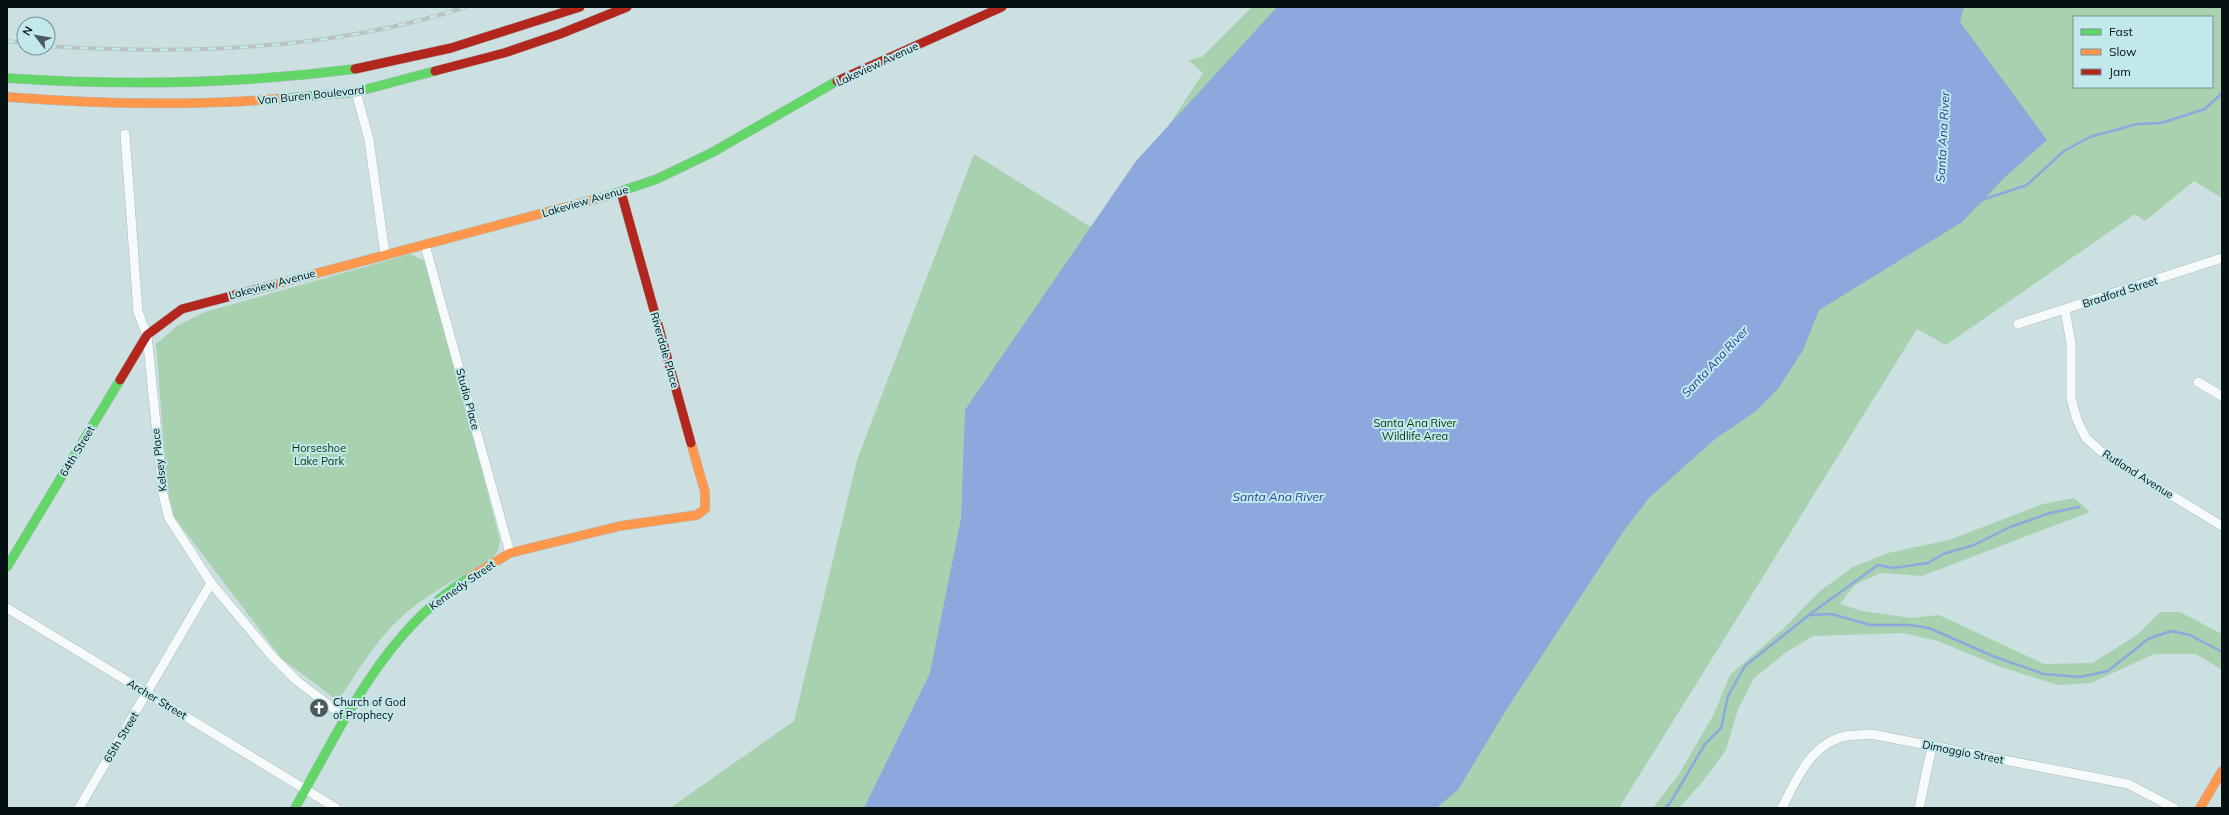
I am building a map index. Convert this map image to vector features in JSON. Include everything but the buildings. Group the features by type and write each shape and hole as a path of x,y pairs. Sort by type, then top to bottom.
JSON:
{"street":[{"name":"Van Buren Boulevard","path":"7,78 48,82 164,85 224,83 284,78 370,67 458,47 580,7"},
{"name":"Van Buren Boulevard","path":"7,97 88,103 223,103 356,92 504,53 560,34 627,7"},
{"name":"Lakeview Avenue","path":"146,335 182,309 621,192 657,179 713,152 835,82 1002,7"},
{"path":"370,67 356,92 369,140 384,254"},
{"path":"7,68 32,73 48,82"},
{"name":"Kelsey Place","path":"124,134 138,312 146,335 163,494 168,518 211,583 277,661 297,681 346,718"},
{"name":"Riverdale Place","path":"621,192 705,492 705,509"},
{"name":"Studio Place","path":"426,245 510,553"},
{"name":"Bradford Street","path":"2018,324 2222,258"},
{"name":"Rutland Avenue","path":"2065,310 2071,343 2071,398 2077,420 2086,438 2104,454 2222,526"},
{"name":"64th Street","path":"7,567 146,335"},
{"path":"2198,382 2222,396"},
{"name":"Kennedy Street","path":"295,808 364,686 384,656 407,628 431,606 460,584 510,553 620,526 697,515 705,509"},
{"name":"65th Street","path":"79,808 148,693 211,583"},
{"name":"Archer Street","path":"7,608 336,808"},
{"name":"Dimaggio Street","path":"1782,808 1800,771 1819,749 1845,736 1871,734 2128,784 2174,808"},
{"path":"1919,808 1932,746"},
{"path":"2200,808 2222,772"}],"green space":[{"name":"Santa Ana River","path":"1252,7 2222,7 2222,198 2194,181 2145,221 2135,214 1946,345 1917,329 1619,808 670,808 794,721 857,460 974,154 1099,232 1203,73 1188,60 1202,57"},
{"name":"Horseshoe Lake Park","path":"410,254 427,262 500,540 498,551 493,558 430,595 396,622 372,650 338,701 282,659 174,517 167,487 156,344 177,326 205,312"},
{"path":"2074,498 2090,512 1922,576 1880,573 1855,585 1840,604 1862,611 1911,618 1939,615 2044,664 2092,663 2137,635 2160,612 2180,612 2222,634 2222,670 2196,654 2154,654 2091,683 2058,685 2001,667 1938,641 1903,633 1813,636 1785,653 1754,678 1738,709 1726,750 1703,781 1679,808 1653,808 1679,774 1714,714 1730,675 1783,629 1820,591 1853,567 1888,553 1949,540 2043,504"}],"water":[{"name":"Santa Ana River","path":"1277,7 1964,7 1960,22 2047,140 2004,178 1962,222 1819,310 1803,350 1778,389 1756,411 1715,439 1649,498 1625,529 1508,707 1458,790 1436,808 864,808 930,673 961,519 965,410 1136,161"}],"waterway":[{"path":"1982,200 2027,185 2064,151 2090,137 2137,124 2161,123 2205,109 2222,93"},
{"path":"1810,614 1878,565 1893,568 1928,563 1943,554 1974,545 2010,527 2050,513 2079,507"},
{"path":"1665,808 1670,803 1705,744 1721,728 1728,696 1745,666 1809,615 1831,614 1871,625 1910,625 1929,628 1995,657 2044,674 2080,677 2108,671 2148,639 2171,631 2190,635 2222,652"}],"railway":[{"path":"56,46 153,50 206,49 312,41 416,21 466,7"},
{"path":"7,41 16,42"}],"traffic: fast":[{"path":"7,78 51,81 138,83 225,81 355,69"},
{"path":"277,99 356,92 435,71"},
{"path":"607,196 657,179 713,152 837,81"},
{"path":"7,567 120,380"},
{"path":"295,808 349,712 389,651 413,624 440,599 470,577"}],"traffic: slow":[{"path":"7,97 108,103 210,103 277,99"},
{"path":"273,285 607,196"},
{"path":"470,577 510,553 620,526 697,515 705,509 705,492 691,443"},
{"path":"2200,808 2222,771"}],"traffic: jam":[{"path":"355,69 451,48 580,7"},
{"path":"435,71 504,53 560,34 627,7"},
{"path":"837,81 1002,7"},
{"path":"621,192 691,443"},
{"path":"120,380 147,335 182,309 273,285"}],"place":[{"name":"Church of God of Prophecy","path":"319,708"}],"park label":[{"name":"Santa Ana River Wildlife Area","path":"1415,429"}]}
